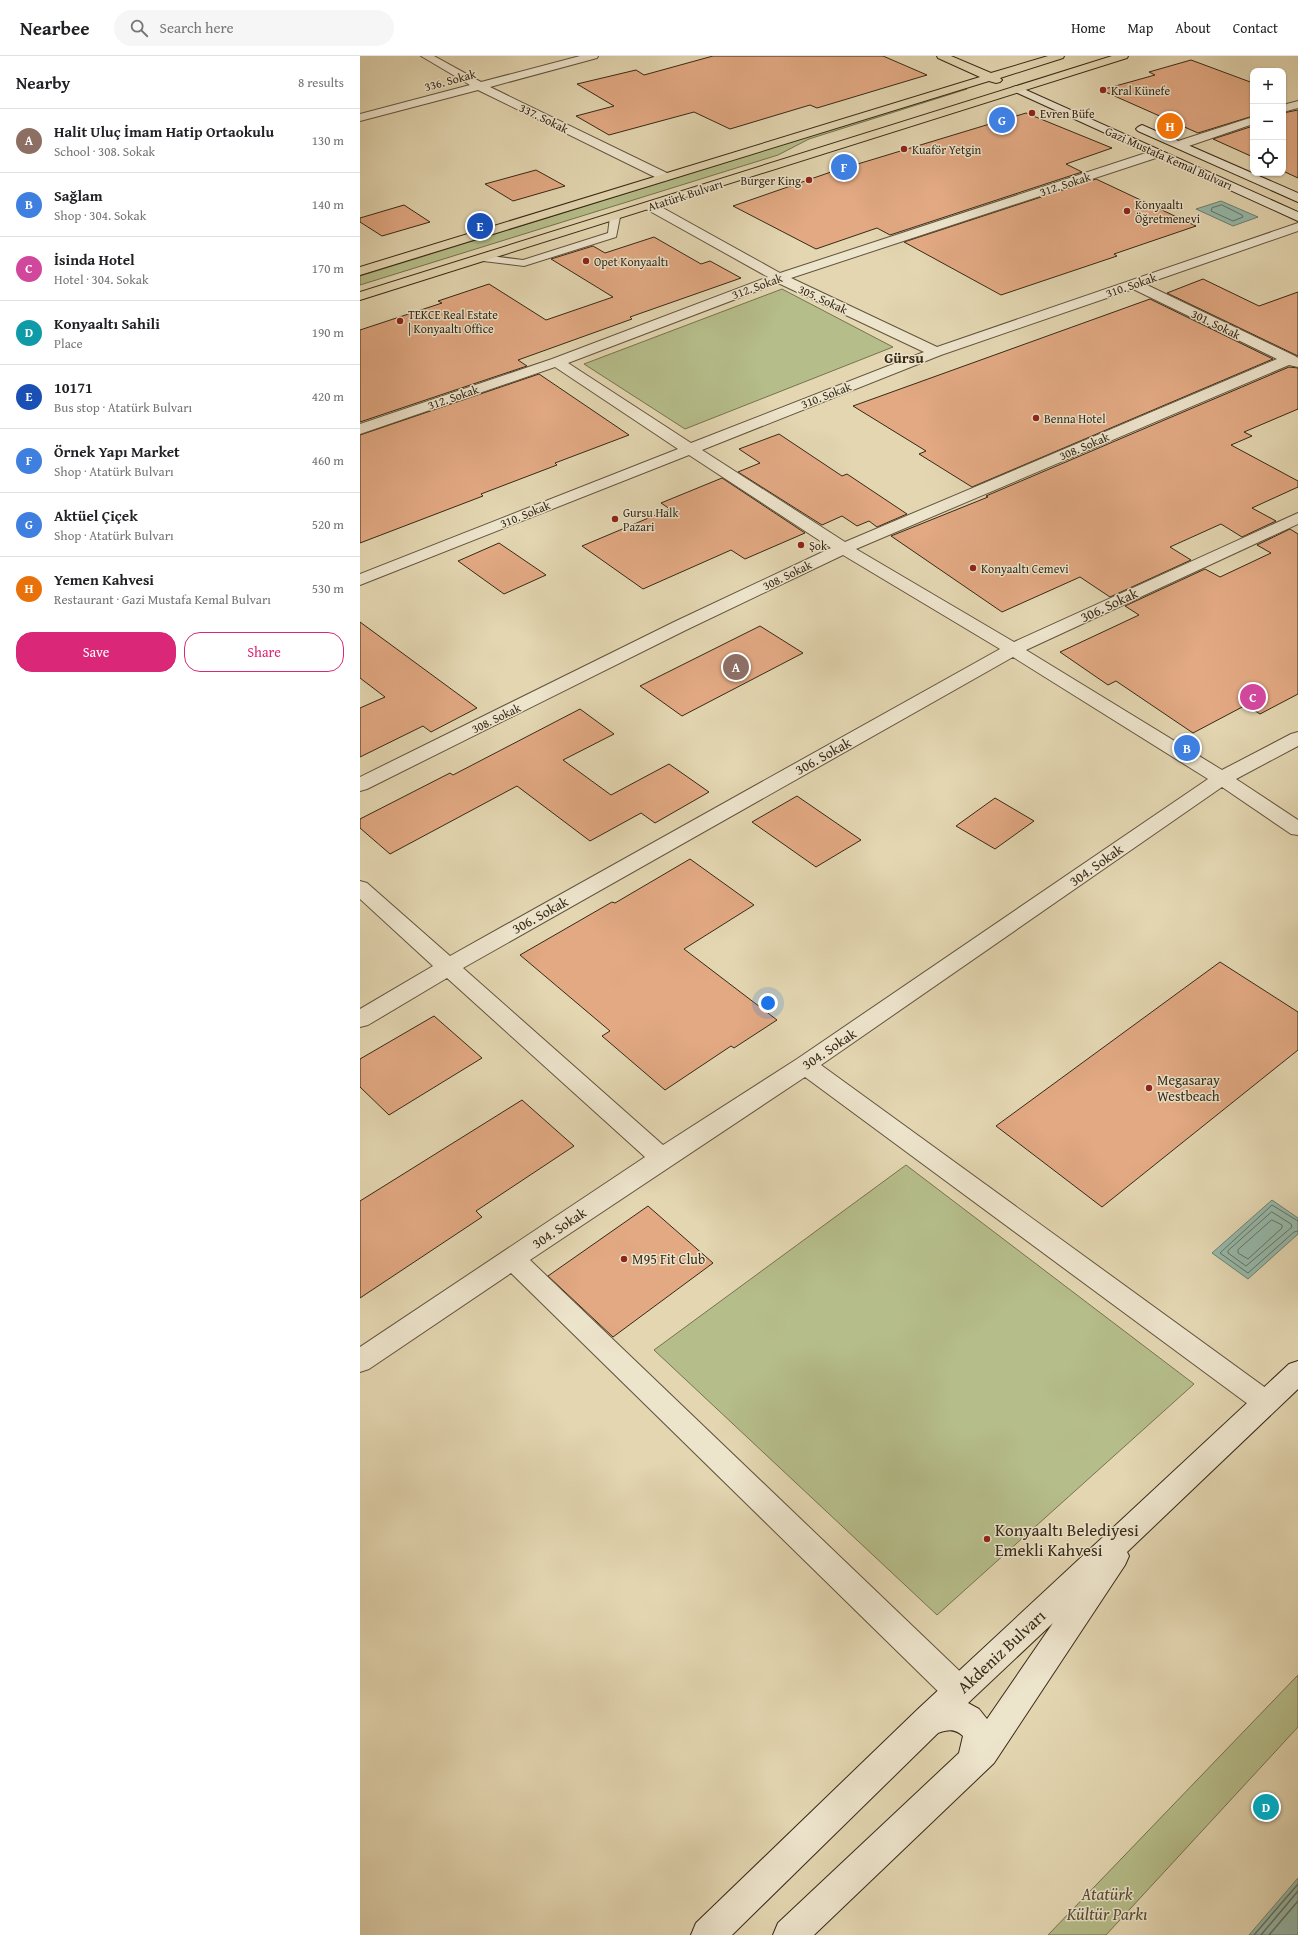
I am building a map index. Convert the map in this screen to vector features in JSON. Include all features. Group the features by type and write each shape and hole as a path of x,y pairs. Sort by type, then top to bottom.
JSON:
{"main road":[{"path":"942,56 1017,89"},
{"name":"Atatürk Bulvarı","path":"360,271 1059,56"},
{"name":"Atatürk Bulvarı","path":"360,296 1123,56"},
{"path":"996,65 1038,83"},
{"path":"770,168 800,151 821,142 1004,83 1012,77 1010,71"}],"street":[{"name":"337. Sokak","path":"426,56 479,86 664,177"},
{"name":"336. Sokak","path":"360,118 594,56"},
{"path":"1038,83 1052,89"},
{"name":"Gazi Mustafa Kemal Bulvarı","path":"1017,89 1298,217"},
{"path":"1286,108 1298,104"},
{"path":"1179,145 1250,121"},
{"name":"Gazi Mustafa Kemal Bulvarı","path":"1130,123 1298,198"},
{"name":"312. Sokak","path":"360,429 556,362 779,278 1158,153"},
{"name":"305. Sokak","path":"650,206 779,278 936,352"},
{"name":"310. Sokak","path":"360,580 690,448 936,352 1298,227"},
{"name":"301. Sokak","path":"1134,284 1294,361"},
{"name":"308. Sokak","path":"360,785 680,626 844,548 1294,361"},
{"path":"556,362 844,548 1014,649 1222,778 1298,829"},
{"name":"306. Sokak","path":"360,1020 448,967 1014,649 1298,518"},
{"name":"304. Sokak","path":"360,1361 662,1158 805,1065 1222,778 1298,738"},
{"path":"360,888 662,1158"},
{"path":"805,1065 1265,1402"},
{"path":"513,1259 959,1691"},
{"name":"Akdeniz Bulvarı","path":"708,1935 959,1691 1298,1372"},
{"path":"790,1935 970,1762 983,1752 1138,1522"},
{"path":"929,1720 945,1716 961,1715 973,1723 979,1734 978,1747 970,1762"}],"lane":[{"path":"483,258 524,263 531,261 613,235 615,217"}],"green space":[{"path":"964,88 967,89 809,139 778,155 360,285 360,276"},
{"path":"782,289 893,347 685,429 584,364"},
{"path":"906,1165 1194,1384 937,1615 654,1350"},
{"name":"Atatürk Kültür Parkı","path":"1298,1675 1298,1727 1106,1935 1048,1935"}],"water":[{"path":"1221,201 1258,217 1233,226 1196,209"},
{"path":"1272,1200 1298,1218 1298,1234 1248,1279 1212,1253"},
{"path":"1298,1878 1298,1935 1249,1935"}],"building":[{"path":"713,56 883,56 927,75 817,108 810,105 730,129 694,112 609,135 576,116 614,106 577,84 636,70 644,75"},
{"path":"1191,60 1250,82 1250,117 1198,133 1101,90 1155,75 1149,72"},
{"path":"1298,110 1298,178 1286,172 1286,112"},
{"path":"1026,113 1112,148 1066,164 1082,172 890,235 877,228 816,249 733,206 828,173"},
{"path":"1250,127 1250,156 1213,139"},
{"path":"536,170 565,186 513,201 485,184"},
{"path":"1096,179 1196,226 1114,254 1117,256 1001,295 904,242"},
{"path":"404,205 430,222 382,236 360,222 360,218"},
{"path":"654,237 701,264 710,261 741,278 630,317 632,319 518,360 527,366 360,422 360,330 442,303 438,301 489,284 546,320 613,297 551,259 593,246 605,253"},
{"path":"1203,279 1259,306 1298,292 1298,356 1167,293"},
{"path":"1150,299 1273,359 972,487 919,454 926,451 853,406"},
{"path":"1289,367 1298,368 1298,409 1244,432 1252,436 1231,445 1298,481 1298,487 1252,508 1276,521 1242,537 1221,524 1170,547 1191,560 1110,597 1080,577 1002,612 891,536 988,497 986,496"},
{"path":"539,374 629,435 555,463 557,465 481,494 483,496 360,543 360,435"},
{"path":"779,434 842,476 847,474 907,514 877,527 869,521 857,526 842,516 822,525 738,472 760,463 739,449"},
{"path":"722,478 805,533 745,559 731,550 643,589 582,546 670,509 661,503"},
{"path":"1290,529 1298,534 1298,694 1260,714 1246,705 1193,733 1116,681 1108,685 1060,652 1139,615 1125,606 1205,569 1220,577 1271,553 1257,545"},
{"path":"499,543 546,575 504,594 458,561"},
{"path":"360,622 477,708 431,732 423,726 360,757 360,708 385,697 360,678"},
{"path":"760,626 803,653 682,716 640,686"},
{"path":"580,709 614,734 563,760 611,795 669,764 709,792 655,823 641,813 590,841 517,786 390,854 360,828 360,819 450,773 453,775"},
{"path":"797,796 861,840 816,867 752,822"},
{"path":"995,798 1034,821 995,849 956,826"},
{"path":"690,859 754,905 684,949 777,1020 734,1048 731,1046 665,1090 602,1036 610,1031 520,955 612,902 615,903"},
{"name":"Megasaray Westbeach","path":"1220,962 1298,1012 1298,1050 1102,1207 996,1126"},
{"path":"434,1016 482,1058 389,1115 360,1087 360,1059"},
{"path":"522,1100 574,1146 476,1211 482,1217 360,1298 360,1201"},
{"path":"648,1206 713,1263 613,1337 548,1276"}],"place":[{"name":"Kral Künefe","path":"1103,90"},
{"name":"Evren Büfe","path":"1032,113"},
{"name":"Aktüel Çiçek","path":"1002,120"},
{"name":"Yemen Kahvesi","path":"1170,126"},
{"name":"Kuaför Yetgin","path":"904,149"},
{"name":"Örnek Yapı Market","path":"844,167"},
{"name":"Burger King","path":"809,180"},
{"name":"Konyaaltı Öğretmenevi","path":"1127,211"},
{"name":"10171","path":"480,226"},
{"name":"Opet Konyaaltı","path":"586,261"},
{"name":"TEKCE Real Estate | Konyaaltı Office","path":"400,321"},
{"name":"Benna Hotel","path":"1036,418"},
{"name":"Gursu Halk Pazari","path":"615,519"},
{"name":"Şok","path":"801,545"},
{"name":"Konyaaltı Cemevi","path":"973,568"},
{"name":"Halit Uluç İmam Hatip Ortaokulu","path":"736,667"},
{"name":"İsinda Hotel","path":"1253,697"},
{"name":"Sağlam","path":"1187,748"},
{"name":"Megasaray Westbeach","path":"1149,1088"},
{"name":"M95 Fit Club","path":"624,1259"},
{"name":"Konyaaltı Belediyesi Emekli Kahvesi","path":"987,1539"},
{"name":"Konyaaltı Sahili","path":"1266,1807"}],"district":[{"name":"Gürsu","path":"904,357"}]}
